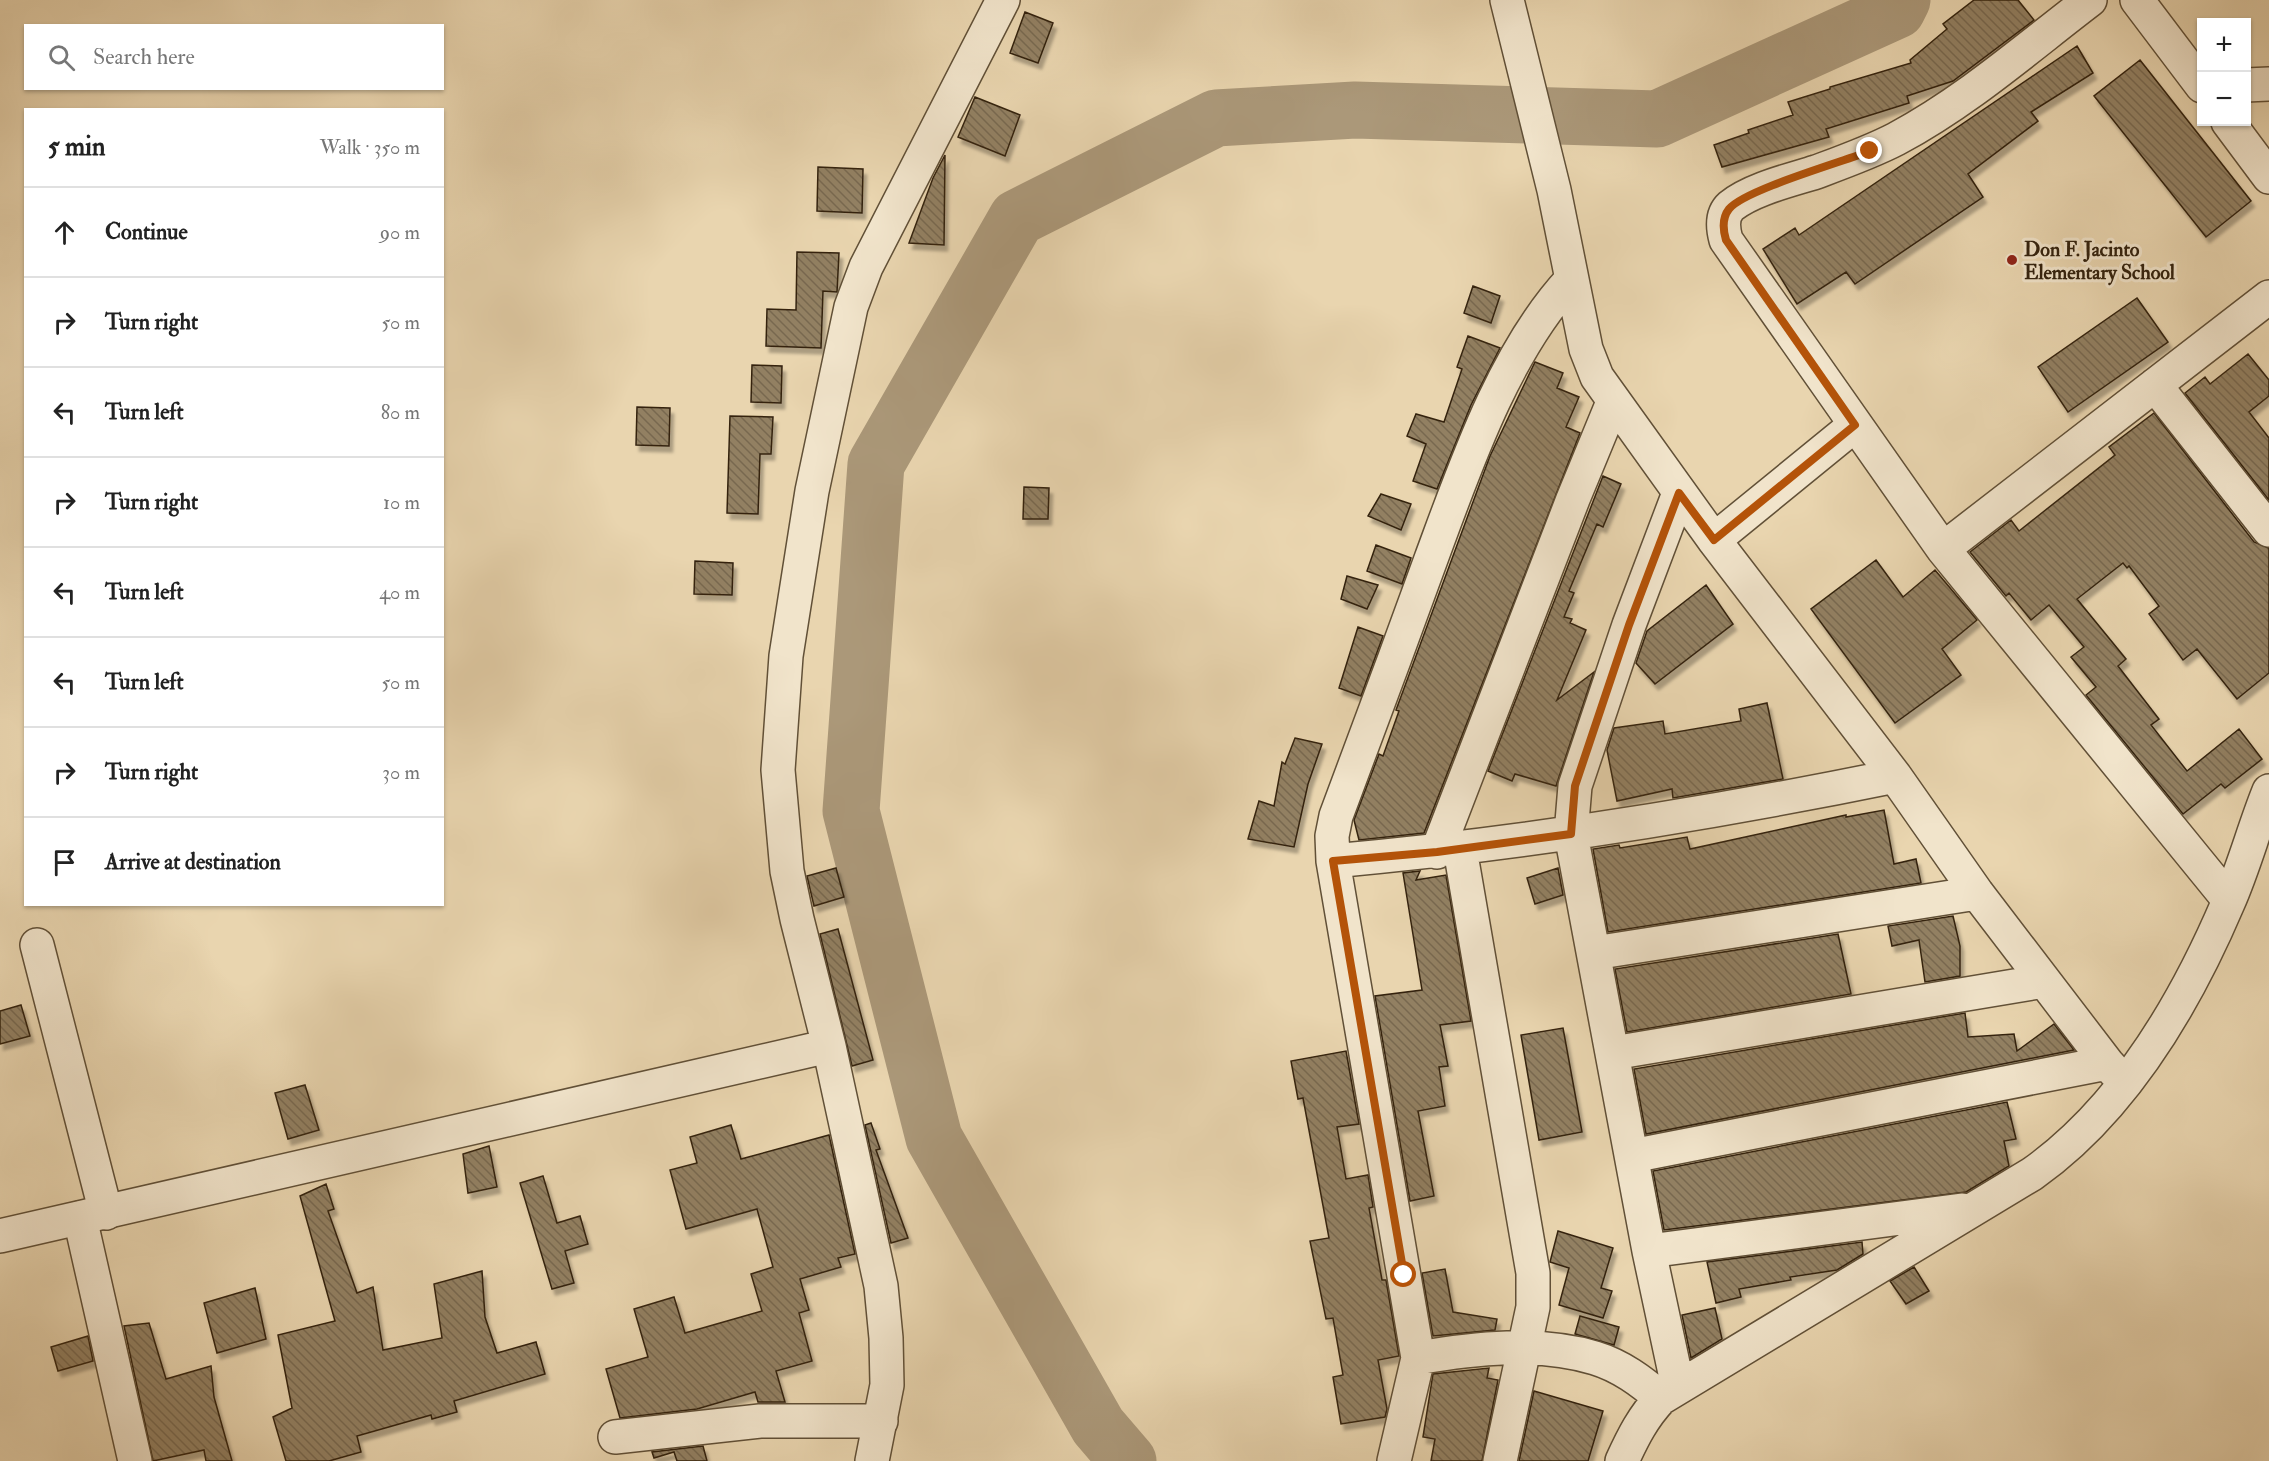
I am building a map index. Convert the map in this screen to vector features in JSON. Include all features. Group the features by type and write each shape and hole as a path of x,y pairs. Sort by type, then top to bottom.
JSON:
{"street":[{"path":"872,1461 887,1385 886,1338 881,1286 829,1046 787,871 780,792 780,713 797,575 828,406 851,307 866,267 1003,0"},
{"path":"1507,0 1526,68 1554,190 1586,349 1598,378 1714,540 1895,776 1977,893 2116,1073"},
{"path":"2090,0 1999,72 1898,138 1853,158 1767,188 1732,205 1726,212 1724,220 1726,240 1943,549 2229,900"},
{"path":"2137,0 2197,79"},
{"path":"2251,86 2269,84"},
{"path":"2231,126 2269,177"},
{"path":"1394,1461 1418,1358 1333,861 1332,836 1336,816 1468,461 1528,335 1552,301 1571,280"},
{"path":"1943,549 2269,297"},
{"path":"2155,385 2269,530"},
{"path":"1500,1461 1533,1307 1533,1273 1448,851 1572,499 1613,402"},
{"path":"1714,540 1855,425"},
{"path":"1670,1392 1649,1251 1571,834 1575,786 1629,625 1679,493"},
{"path":"1333,861 1448,851 1571,834 1895,776"},
{"path":"1622,1461 1635,1432 1649,1411 1670,1392 1977,1208 2055,1157 2080,1135 2116,1073 2164,1028 2207,950 2229,900 2269,791"},
{"path":"1594,953 1977,893"},
{"path":"37,945 93,1216 135,1461"},
{"path":"1612,1053 2044,981"},
{"path":"0,1236 829,1046"},
{"path":"1632,1156 2116,1073"},
{"path":"1649,1251 1977,1208"},
{"path":"1418,1358 1485,1348 1525,1349 1596,1358 1670,1392"},
{"path":"615,1437 760,1421 881,1421"}],"building":[{"path":"1974,0 2018,0 2034,20 1953,81 1907,96 1909,103 1826,129 1829,137 1722,167 1714,145 1749,133 1748,130 1793,115 1788,102 1911,63 1910,60 1947,29 1943,24"},
{"path":"1025,12 1053,23 1038,63 1010,53"},
{"path":"2077,46 2093,73 2031,112 2038,121 1968,174 1983,197 1855,284 1846,272 1797,304 1763,249 1795,228 1799,235"},
{"path":"2140,60 2251,201 2206,237 2094,96"},
{"path":"975,97 1020,115 1005,156 958,137"},
{"path":"945,155 944,245 909,243 933,178"},
{"path":"818,167 863,169 862,213 817,211"},
{"path":"797,252 839,253 837,292 823,291 821,348 766,346 767,309 796,310"},
{"path":"1473,286 1500,296 1491,323 1464,313"},
{"path":"2137,298 2168,342 2068,412 2038,367"},
{"path":"1468,336 1500,348 1471,405 1437,489 1413,481 1426,444 1407,436 1416,414 1444,422 1462,369 1457,367"},
{"path":"2248,354 2269,380 2269,396 2249,412 2269,438 2269,500 2185,393 2205,377 2210,384"},
{"path":"1535,362 1563,373 1557,388 1579,397 1566,427 1580,433 1424,833 1359,840 1354,820 1379,754 1383,756 1399,711 1396,710 1490,456"},
{"path":"752,365 782,366 781,403 751,402"},
{"path":"637,407 670,408 669,446 636,445"},
{"path":"2154,413 2254,542 2269,548 2269,673 2237,699 2197,649 2183,660 2149,614 2159,606 2129,566 2127,568 2123,563 2077,599 2126,659 2118,666 2159,719 2151,725 2187,771 2239,729 2262,759 2225,788 2221,784 2183,814 2086,695 2096,687 2071,657 2084,647 2049,605 2031,620 2009,593 2006,596 1970,552 2011,520 2019,531 2115,455 2109,447"},
{"path":"730,416 773,417 771,454 760,454 758,514 727,513"},
{"path":"1603,476 1621,484 1603,527 1597,524 1569,591 1574,593 1564,617 1572,619 1570,623 1586,630 1557,700 1594,672 1556,786 1515,774 1512,781 1488,771"},
{"path":"1024,487 1049,488 1048,519 1023,519"},
{"path":"1381,494 1411,504 1401,530 1368,516"},
{"path":"1376,545 1411,558 1402,584 1367,571"},
{"path":"1876,560 1903,597 1935,570 1977,620 1942,649 1961,675 1895,723 1811,609"},
{"path":"695,561 733,563 732,595 694,594"},
{"path":"1347,576 1378,585 1367,609 1341,599"},
{"path":"1706,585 1733,624 1655,684 1636,663 1647,631"},
{"path":"1358,627 1383,636 1361,696 1339,688"},
{"path":"1767,703 1783,779 1673,798 1672,789 1617,801 1607,750 1614,728 1663,721 1665,734 1741,721 1739,709"},
{"path":"1295,738 1322,744 1308,784 1294,847 1248,839 1259,801 1274,806 1282,762 1285,764"},
{"path":"1884,810 1894,864 1916,859 1921,883 1608,932 1593,849 1619,845 1620,848 1687,837 1690,849 1846,815 1846,817"},
{"path":"836,868 844,897 814,906 807,876"},
{"path":"1558,868 1563,895 1535,904 1527,878"},
{"path":"1420,871 1416,880 1446,875 1471,1021 1440,1025 1448,1066 1439,1067 1445,1106 1418,1111 1434,1196 1410,1201 1375,996 1422,990 1403,873"},
{"path":"1953,916 1960,946 1960,976 1925,982 1919,940 1892,946 1888,926"},
{"path":"838,929 873,1060 852,1066 820,934"},
{"path":"1838,934 1851,994 1627,1032 1615,969"},
{"path":"21,1005 30,1036 0,1044 0,1011"},
{"path":"1965,1013 1968,1037 2014,1034 2017,1051 2054,1024 2074,1050 1646,1134 1634,1069"},
{"path":"1563,1028 1582,1132 1539,1140 1521,1035"},
{"path":"1346,1051 1359,1124 1337,1127 1346,1179 1368,1175 1373,1207 1369,1208 1382,1280 1386,1280 1399,1356 1378,1360 1387,1409 1385,1417 1341,1424 1333,1377 1343,1375 1333,1318 1326,1319 1310,1241 1329,1238 1303,1098 1298,1099 1291,1061"},
{"path":"305,1085 319,1130 288,1139 275,1093"},
{"path":"2007,1102 2016,1139 2004,1141 2009,1166 1966,1192 1664,1230 1653,1171"},
{"path":"871,1123 880,1149 876,1150 908,1238 891,1243 865,1125"},
{"path":"731,1125 741,1159 829,1135 855,1254 838,1258 841,1267 800,1279 809,1310 799,1313 812,1361 776,1371 785,1402 758,1402 755,1392 697,1409 620,1418 606,1369 648,1357 634,1309 674,1297 685,1333 762,1311 751,1274 773,1267 757,1209 686,1229 670,1170 697,1163 690,1137"},
{"path":"489,1146 497,1187 468,1193 463,1154"},
{"path":"543,1176 557,1223 580,1216 588,1244 565,1251 574,1283 552,1289 520,1183"},
{"path":"326,1184 334,1209 328,1211 357,1293 373,1287 383,1350 442,1338 434,1284 482,1271 485,1317 497,1353 536,1342 545,1374 454,1401 457,1412 432,1419 431,1415 357,1436 361,1452 329,1461 286,1461 273,1417 292,1408 278,1335 335,1321 300,1196"},
{"path":"1558,1231 1613,1248 1601,1288 1612,1291 1603,1318 1559,1305 1569,1268 1550,1262"},
{"path":"1862,1242 1863,1254 1837,1270 1790,1277 1791,1280 1739,1289 1741,1297 1716,1303 1707,1262"},
{"path":"1914,1267 1929,1291 1906,1304 1890,1281"},
{"path":"1445,1269 1453,1312 1497,1319 1495,1330 1433,1336 1422,1273"},
{"path":"255,1288 266,1339 217,1353 204,1303"},
{"path":"1715,1308 1722,1339 1691,1358 1682,1315"},
{"path":"1580,1316 1619,1327 1614,1345 1575,1334"},
{"path":"149,1323 166,1379 211,1366 214,1397 232,1461 206,1461 204,1450 153,1461 124,1326"},
{"path":"88,1336 93,1361 58,1371 51,1347"},
{"path":"1489,1368 1487,1378 1498,1380 1482,1461 1431,1461 1435,1439 1423,1437 1433,1374"},
{"path":"1534,1391 1603,1411 1588,1461 1519,1461"},
{"path":"703,1446 707,1461 677,1461 674,1452 654,1458 652,1452"}],"waterway":[{"path":"1128,1461 1098,1426 934,1138 851,811 876,464 1017,218 1216,118 1355,110 1657,119 1897,10 1902,0"}],"place":[{"name":"Don F. Jacinto Elementary School","path":"2012,260"}],"route":[{"path":"1404,1275 1333,861 1437,852 1571,834 1575,786 1629,625 1679,493 1714,540 1855,425 1726,240 1724,232 1726,212 1732,205 1767,188 1870,151"}]}
